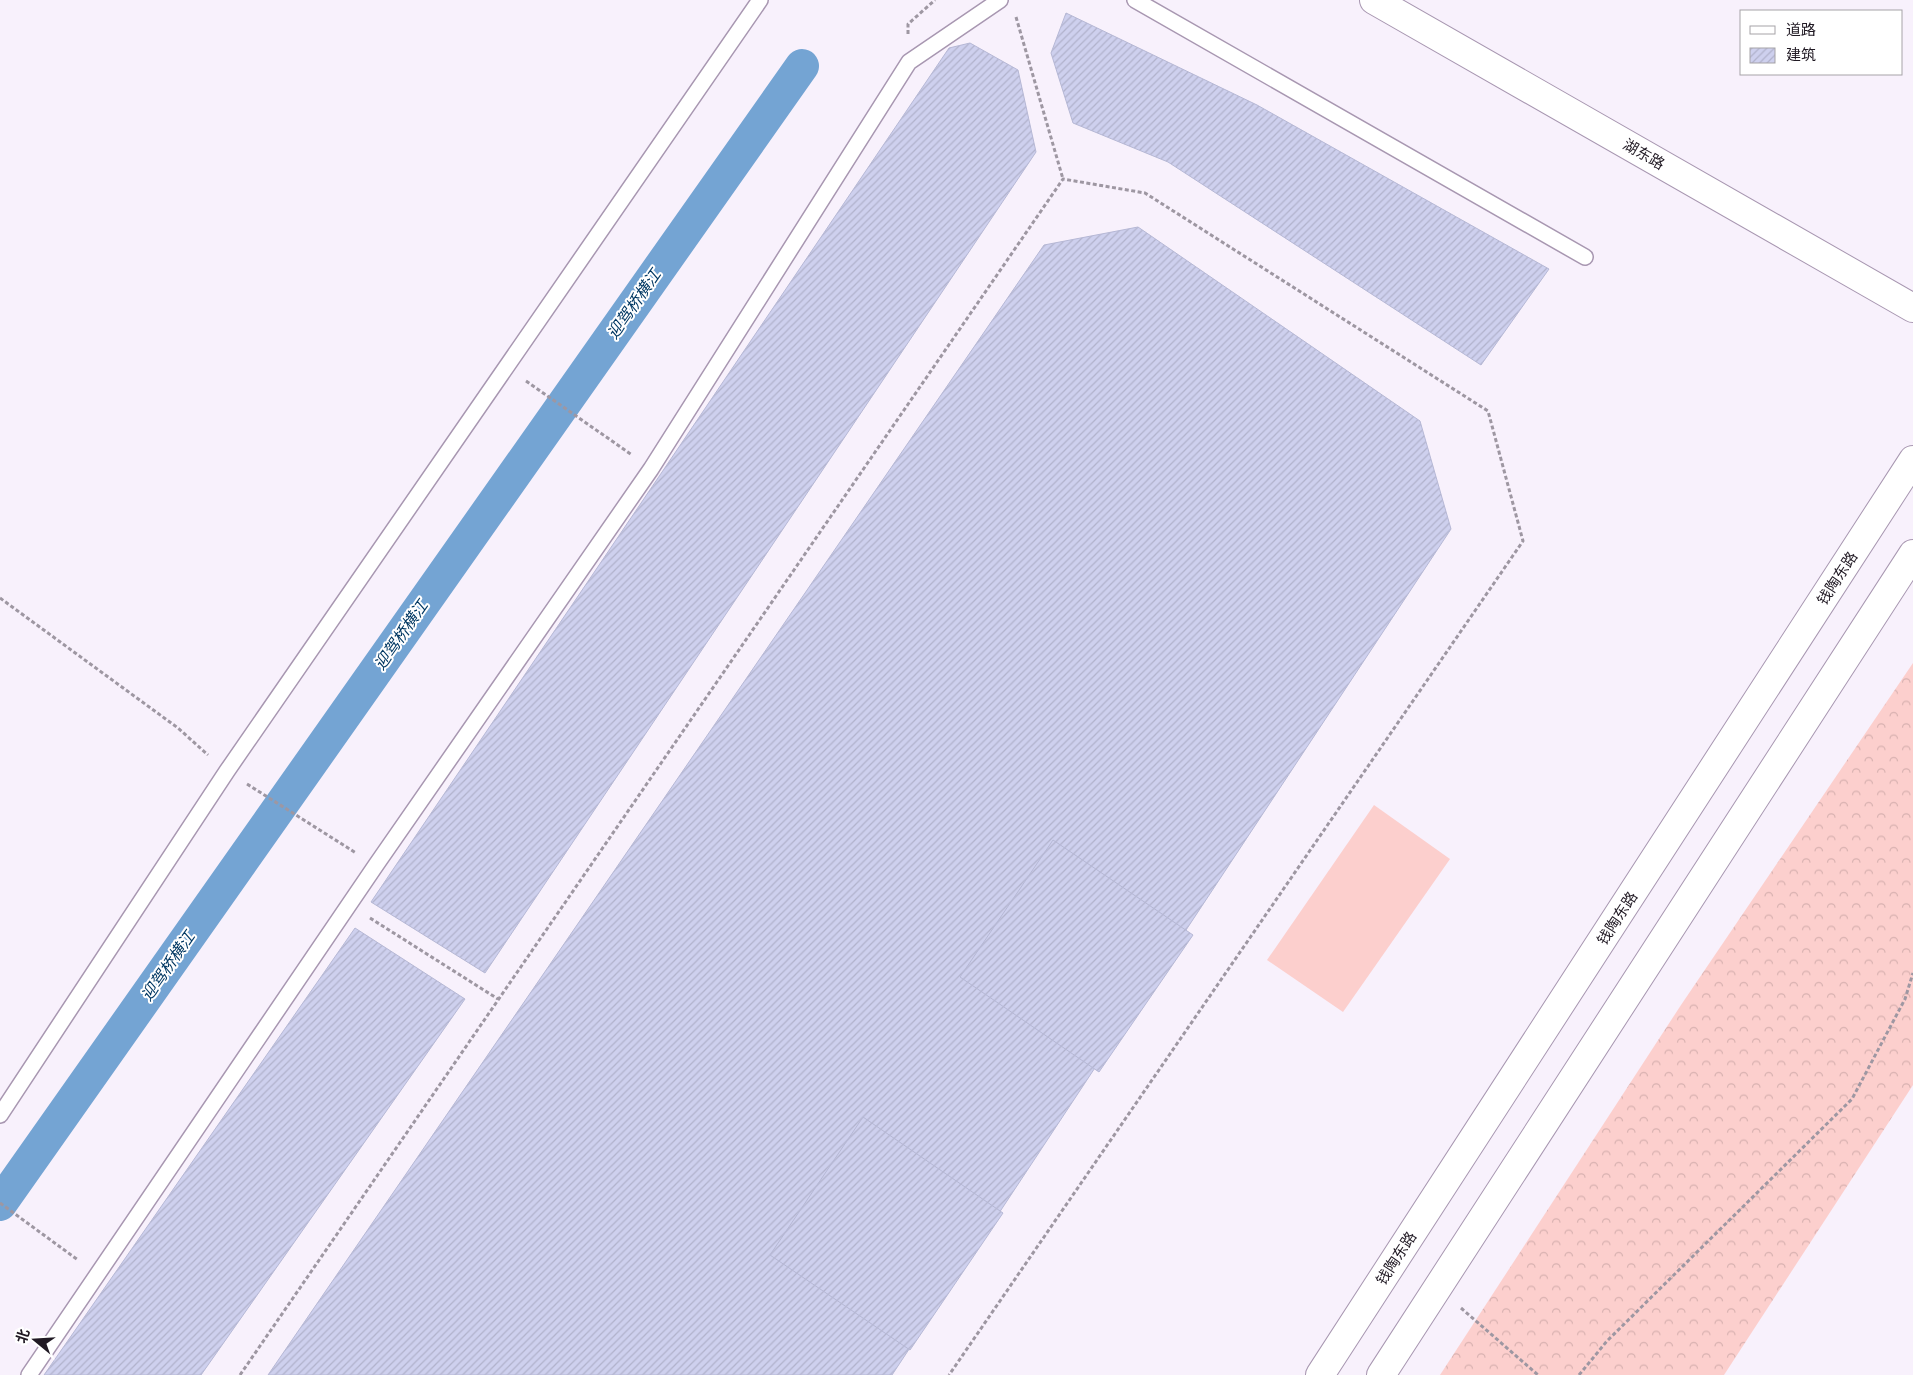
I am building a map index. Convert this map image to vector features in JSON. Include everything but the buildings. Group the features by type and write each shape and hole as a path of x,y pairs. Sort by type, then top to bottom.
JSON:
{"street":[{"name":"湖东路","path":"1374,0 1913,308"},
{"name":"钱陶东路","path":"1320,1375 1913,460"},
{"path":"1381,1375 1913,554"}],"lane":[{"path":"0,1115 227,771 760,0"},
{"path":"29,1375 349,904 651,469 909,62 1000,0"},
{"path":"1135,0 1585,257"}],"path":[{"path":"1014,9 1063,179"},
{"path":"240,1375 1063,179"},
{"path":"949,1375 1522,541 1488,411 1145,193 1063,179"},
{"path":"507,368 620,446"},
{"path":"0,598 178,728 227,771 339,844"},
{"path":"349,904 498,999"},
{"path":"1579,1375 1607,1341 1852,1099 1905,998 1913,973"},
{"path":"0,1203 57,1244"},
{"path":"1437,1288 1538,1375"}],"green space":[{"path":"1913,663 1913,1085 1724,1375 1440,1375 1681,1005"},
{"path":"1374,805 1450,859 1343,1012 1267,960"}],"waterway":[{"name":"迎驾桥横江","path":"0,1204 802,66"}]}
